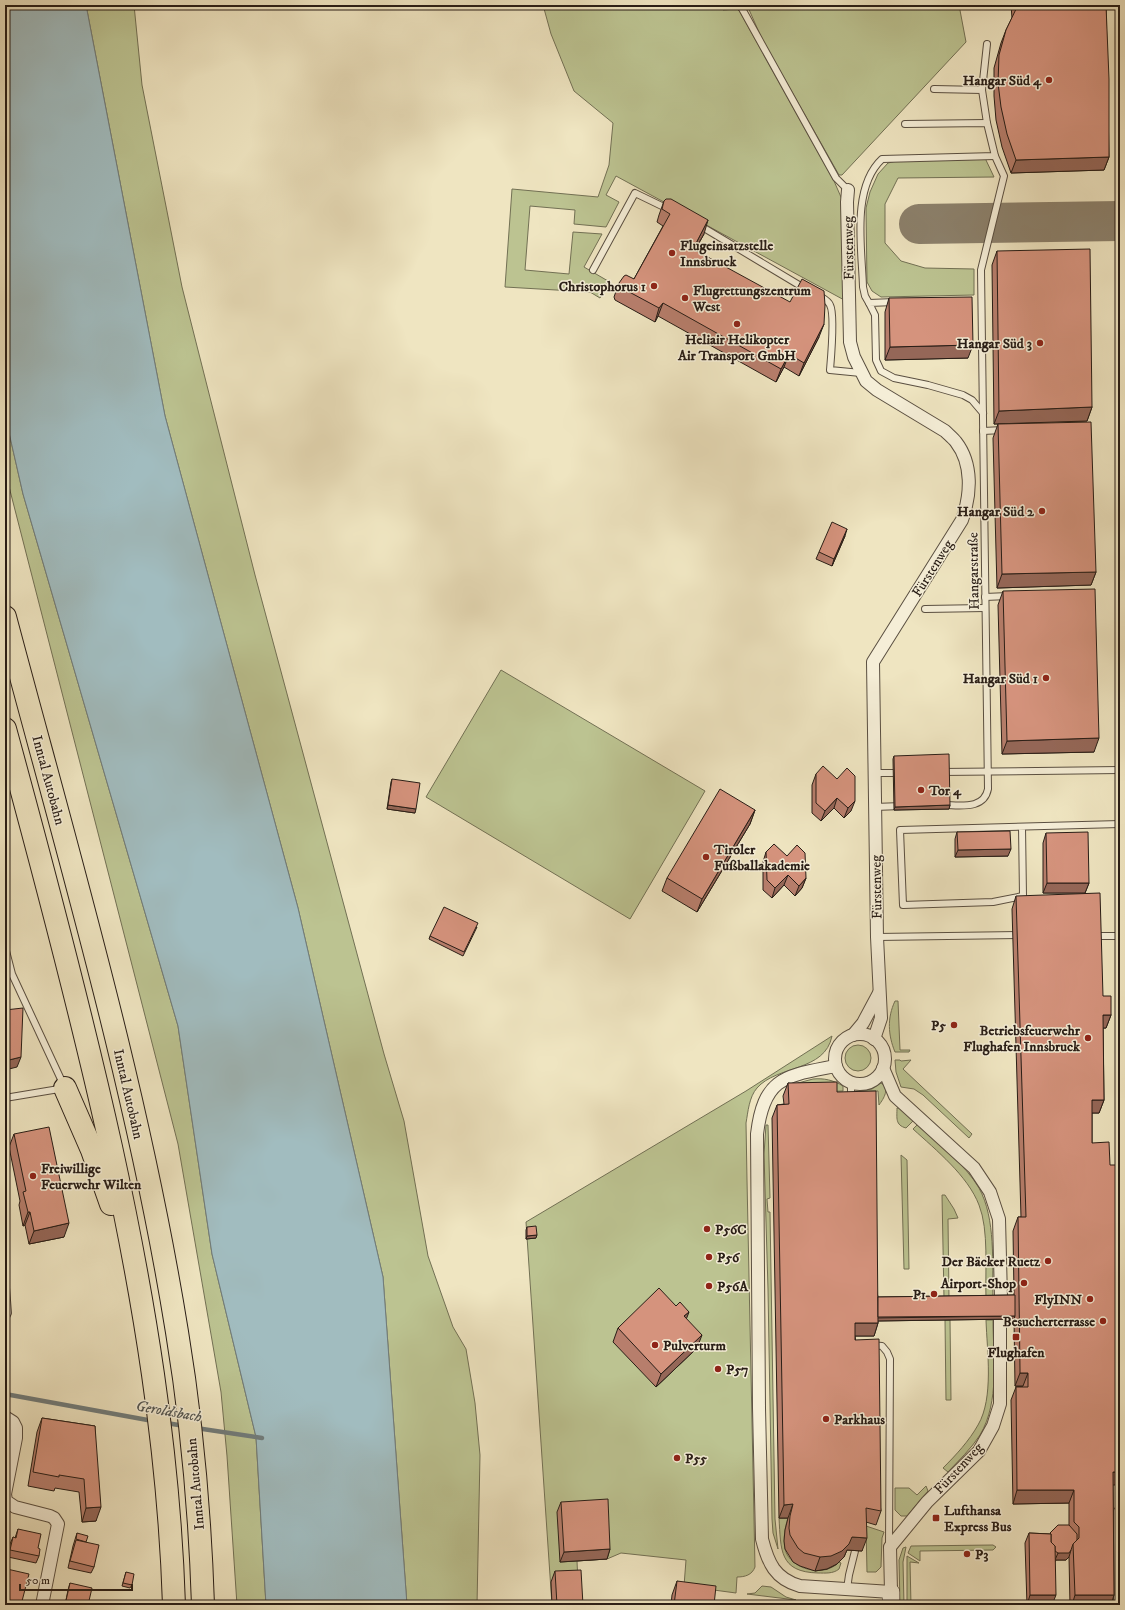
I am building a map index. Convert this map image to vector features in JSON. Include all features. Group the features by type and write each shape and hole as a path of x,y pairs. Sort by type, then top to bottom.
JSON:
{"highway":[{"name":"Inntal Autobahn","path":"5,617 120,1051 157,1218 177,1333 187,1404 193,1456 203,1605"},
{"name":"Inntal Autobahn","path":"5,729 91,1057 131,1240 158,1403 164,1456 172,1557 174,1605"},
{"path":"65,1088 92,1150 111,1204 131,1240"}],"street":[{"name":"Fürstenweg","path":"848,190 847,202 851,350 866,381 877,390 945,431 956,440 965,460 969,486 962,520 873,662 874,807 877,936 881,1018 874,1039"},
{"path":"853,1035 863,1023 879,993"},
{"path":"853,1035 868,1035 874,1039 883,1051 885,1058 883,1068 874,1080 868,1083 851,1083 845,1080 839,1074 835,1059 836,1051 840,1044 846,1038 853,1035"},
{"path":"836,1066 795,1074 778,1083 766,1097 758,1121 759,1408 762,1539 766,1554 773,1568 790,1583 800,1586 847,1588 891,1599 890,1547"},
{"path":"883,1068 895,1096 974,1168 990,1192 999,1219 1000,1298"},
{"name":"Fürstenweg","path":"890,1547 927,1502 979,1450 993,1426 1000,1404 1000,1320"},
{"path":"5,1417 14,1422 16,1432 5,1494 6,1501 15,1507 50,1516 54,1518 58,1524 42,1605"}],"lane":[{"path":"740,5 836,178 848,190"},
{"name":"Hangarstraße","path":"939,806 969,805 981,802 987,795 989,772 985,608 981,270 1004,176 995,156 987,123 982,90 987,44"},
{"path":"934,89 982,90"},
{"path":"906,124 987,123"},
{"path":"983,414 972,400 963,395 934,386 894,378 881,371 876,360 875,315 865,296 863,287 860,207 869,179 882,159 995,156"},
{"path":"592,270 635,193 671,211"},
{"path":"692,222 826,300 830,305 832,316 830,370 861,373"},
{"path":"974,299 981,299"},
{"path":"869,303 899,302"},
{"path":"983,430 1012,430"},
{"path":"985,597 1016,596"},
{"path":"925,609 985,608"},
{"path":"933,772 1120,770"},
{"path":"874,773 909,772"},
{"path":"874,807 909,806"},
{"path":"1022,827 1023,896 993,902 903,905 900,830 1120,824"},
{"path":"877,936 1028,935"},
{"path":"1089,936 1120,936"},
{"path":"5,947 12,974 65,1088 5,1098"},
{"path":"851,1083 851,1105"},
{"path":"5,1275 8,1313 5,1319"},
{"path":"866,1345 882,1346 890,1359 890,1547"},
{"path":"1117,1605 1117,1511 1120,1511"},
{"path":"847,1588 855,1550"}],"green space":[{"path":"86,5 134,5 142,85 182,287 255,575 384,1054 404,1121 428,1256 453,1327 466,1349 475,1403 480,1455 477,1605 407,1605 383,1277 298,908 165,416"},
{"path":"543,5 721,5 723,10 737,9 834,181 844,204 846,301 616,176 606,195 619,202 606,227 574,224 575,210 530,206 525,270 569,274 573,232 602,234 584,267 608,281 600,298 590,292 505,287 512,189 598,197 609,165 613,123 574,91 551,34"},
{"path":"747,5 959,5 966,42 842,175 839,175 762,39"},
{"path":"985,158 994,177 898,178 885,204 885,243 901,261 925,268 974,269 974,295 881,297 872,291 867,282 866,208 870,192 878,174 888,163 896,161"},
{"path":"5,415 23,494 178,1026 212,1254 256,1437 266,1605 237,1605 221,1392 178,1144 5,471"},
{"path":"501,670 705,791 630,919 426,797"},
{"path":"895,1001 898,1001 900,1050 910,1050 909,1052 895,1052 891,1039 889,1026 892,1007"},
{"path":"832,1036 828,1048 820,1056 799,1067 776,1075 757,1088 748,1109 746,1123 754,1570 748,1575 737,1577 736,1593 684,1586 686,1560 621,1553 607,1559 577,1561 579,1605 552,1605 526,1222 746,1091"},
{"path":"858,1045 867,1049 871,1058 867,1067 858,1071 849,1067 845,1058 849,1049"},
{"path":"895,1060 911,1060 903,1069 972,1134 969,1138 923,1095 914,1089 901,1087 896,1072"},
{"path":"813,1079 825,1079 836,1082 843,1086 843,1091 784,1093 798,1083"},
{"path":"881,1083 884,1085 886,1091 879,1105 878,1091 859,1091 872,1089"},
{"path":"897,1108 901,1108 915,1119 906,1128 902,1127 898,1123"},
{"path":"918,1124 950,1154 973,1179 979,1188 988,1213 991,1227 993,1299 986,1299 986,1251 984,1226 979,1205 974,1194 959,1174 913,1129"},
{"path":"766,1125 768,1125 770,1198 767,1199 768,1212 770,1212 775,1519 778,1549 773,1533 772,1519 764,1154"},
{"path":"901,1155 907,1160 909,1269 904,1269"},
{"path":"942,1195 945,1195 958,1218 948,1219 949,1299 944,1299"},
{"path":"945,1320 950,1320 951,1400 946,1400"},
{"path":"986,1320 993,1320 994,1379 990,1408 980,1435 969,1450 948,1472 943,1468 971,1437 983,1414 986,1402 988,1388 988,1360"},
{"path":"926,1486 928,1491 907,1516 901,1516 895,1510 895,1488 909,1488 917,1495"},
{"path":"779,1518 788,1518 784,1545 788,1556 794,1562 801,1567 825,1570 833,1567 839,1562 841,1563 839,1569 829,1573 805,1572 789,1564 782,1549 780,1540"},
{"path":"866,1526 884,1532 882,1538 881,1567 876,1572 867,1572"},
{"path":"993,1545 996,1547 993,1550 920,1551 920,1561 908,1553 911,1546"},
{"path":"906,1547 903,1562 904,1605 900,1605 899,1560 903,1548"},
{"path":"907,1556 919,1563 910,1562 911,1605 907,1605"},
{"path":"762,1586 771,1587 786,1597 796,1600 747,1594 755,1593"}],"water":[{"path":"5,5 86,5 165,416 298,908 383,1277 407,1605 266,1605 256,1437 212,1254 178,1026 23,494 5,415"}],"building":[{"name":"Hangar Süd 4","path":"1017,5 1106,5 1109,79 1109,157 1016,160 1007,134 1001,107 998,83 999,55 1006,30"},
{"name":"Flugrettungszentrum West","path":"666,199 671,199 708,220 693,249 790,302 802,279 824,291 824,324 804,363 789,354 781,369 663,303 659,308 620,287 619,283 624,276 626,275 634,279 670,214 662,209"},
{"name":"Hangar Süd 3","path":"1090,249 1092,407 999,411 997,251"},
{"path":"972,297 973,345 890,347 889,298"},
{"name":"Hangar Süd 2","path":"1091,422 1096,572 1002,574 998,424"},
{"path":"832,522 847,529 834,559 819,552"},
{"name":"Hangar Süd 1","path":"1095,589 1099,738 1007,741 1003,591"},
{"name":"Tor 4","path":"949,754 950,805 895,807 894,756"},
{"path":"823,766 837,779 847,768 855,776 855,801 848,808 837,798 825,811 816,803 816,774"},
{"path":"392,779 420,783 416,809 388,805"},
{"name":"Tiroler Fußballakademie","path":"720,789 755,810 702,899 667,878"},
{"path":"1010,831 1011,849 958,850 957,832"},
{"path":"1088,832 1089,883 1047,883 1046,833"},
{"path":"774,844 787,856 797,845 805,853 806,878 799,886 788,875 775,888 767,880 766,852"},
{"path":"1100,893 1103,996 1111,996 1111,1015 1103,1015 1104,1100 1092,1100 1092,1143 1109,1142 1110,1165 1120,1165 1120,1472 1113,1472 1114,1595 1075,1595 1073,1544 1079,1538 1079,1527 1074,1522 1074,1490 1017,1490 1016,1387 1028,1387 1028,1373 1020,1373 1018,1217 1026,1217 1016,896"},
{"path":"444,907 478,923 464,952 430,936"},
{"path":"23,1008 21,1057 5,1061 5,1010"},
{"path":"837,1082 837,1092 876,1091 878,1323 855,1323 855,1340 879,1339 881,1511 866,1508 867,1538 852,1537 849,1544 842,1551 831,1556 820,1557 804,1553 798,1548 790,1535 789,1528 793,1504 784,1505 777,1105 789,1104 788,1083"},
{"name":"Freiwillige Feuerwehr Wilten","path":"49,1127 69,1223 34,1231 30,1212 28,1212 23,1192 26,1191 14,1134"},
{"path":"536,1226 537,1235 527,1236 527,1227"},
{"name":"Pulverturm","path":"659,1288 676,1306 680,1302 689,1312 684,1316 702,1335 661,1374 618,1328"},
{"path":"1015,1295 1015,1316 878,1317 878,1297"},
{"path":"5,1370 9,1371 7,1381 5,1380"},
{"path":"42,1418 95,1426 101,1507 86,1508 84,1479 59,1475 59,1477 33,1472"},
{"path":"608,1499 610,1549 564,1552 561,1502"},
{"path":"1058,1525 1069,1525 1077,1534 1077,1540 1073,1544 1069,1553 1058,1553 1055,1551 1055,1546 1051,1542 1050,1533"},
{"path":"18,1529 41,1534 38,1548 40,1549 39,1556 10,1550 13,1537 16,1538"},
{"path":"77,1533 88,1536 86,1542 76,1539"},
{"path":"1029,1533 1051,1534 1051,1542 1055,1546 1056,1595 1030,1595"},
{"path":"76,1540 99,1545 94,1567 70,1561"},
{"path":"7,1569 29,1574 21,1605 5,1605 5,1576"},
{"path":"581,1570 583,1605 557,1605 555,1571"},
{"path":"126,1572 134,1574 132,1585 123,1583"},
{"path":"677,1581 716,1586 714,1605 674,1605"},
{"path":"70,1583 92,1588 88,1605 65,1605"}],"waterway":[{"name":"Geroldsbach","path":"5,1394 153,1421"},
{"name":"Geroldsbach","path":"166,1423 185,1426"},
{"name":"Geroldsbach","path":"196,1428 262,1438"}],"taxiway":[{"path":"919,224 1120,221"}],"place":[{"name":"Hangar Süd 4","path":"1049,80"},
{"name":"Flugeinsatzstelle Innsbruck","path":"672,253"},
{"name":"Christophorus 1","path":"654,286"},
{"name":"Flugrettungszentrum West","path":"685,298"},
{"name":"Heliair Helikopter Air Transport GmbH","path":"737,324"},
{"name":"Hangar Süd 3","path":"1040,343"},
{"name":"Hangar Süd 2","path":"1042,511"},
{"name":"Hangar Süd 1","path":"1046,678"},
{"name":"Tor 4","path":"921,790"},
{"name":"Tiroler Fußballakademie","path":"706,857"},
{"name":"P5","path":"954,1025"},
{"name":"Betriebsfeuerwehr Flughafen Innsbruck","path":"1088,1038"},
{"name":"Freiwillige Feuerwehr Wilten","path":"33,1176"},
{"name":"P56C","path":"707,1229"},
{"name":"P56","path":"709,1257"},
{"name":"Der Bäcker Ruetz","path":"1048,1261"},
{"name":"Airport-Shop","path":"1024,1283"},
{"name":"P56A","path":"709,1286"},
{"name":"P1","path":"934,1294"},
{"name":"FlyINN","path":"1090,1299"},
{"name":"Besucherterrasse","path":"1103,1321"},
{"name":"Flughafen","path":"1016,1337"},
{"name":"Pulverturm","path":"655,1345"},
{"name":"P57","path":"718,1369"},
{"name":"Parkhaus","path":"826,1419"},
{"name":"P55","path":"677,1458"},
{"name":"Lufthansa Express Bus","path":"936,1518"},
{"name":"P3","path":"967,1554"}]}
